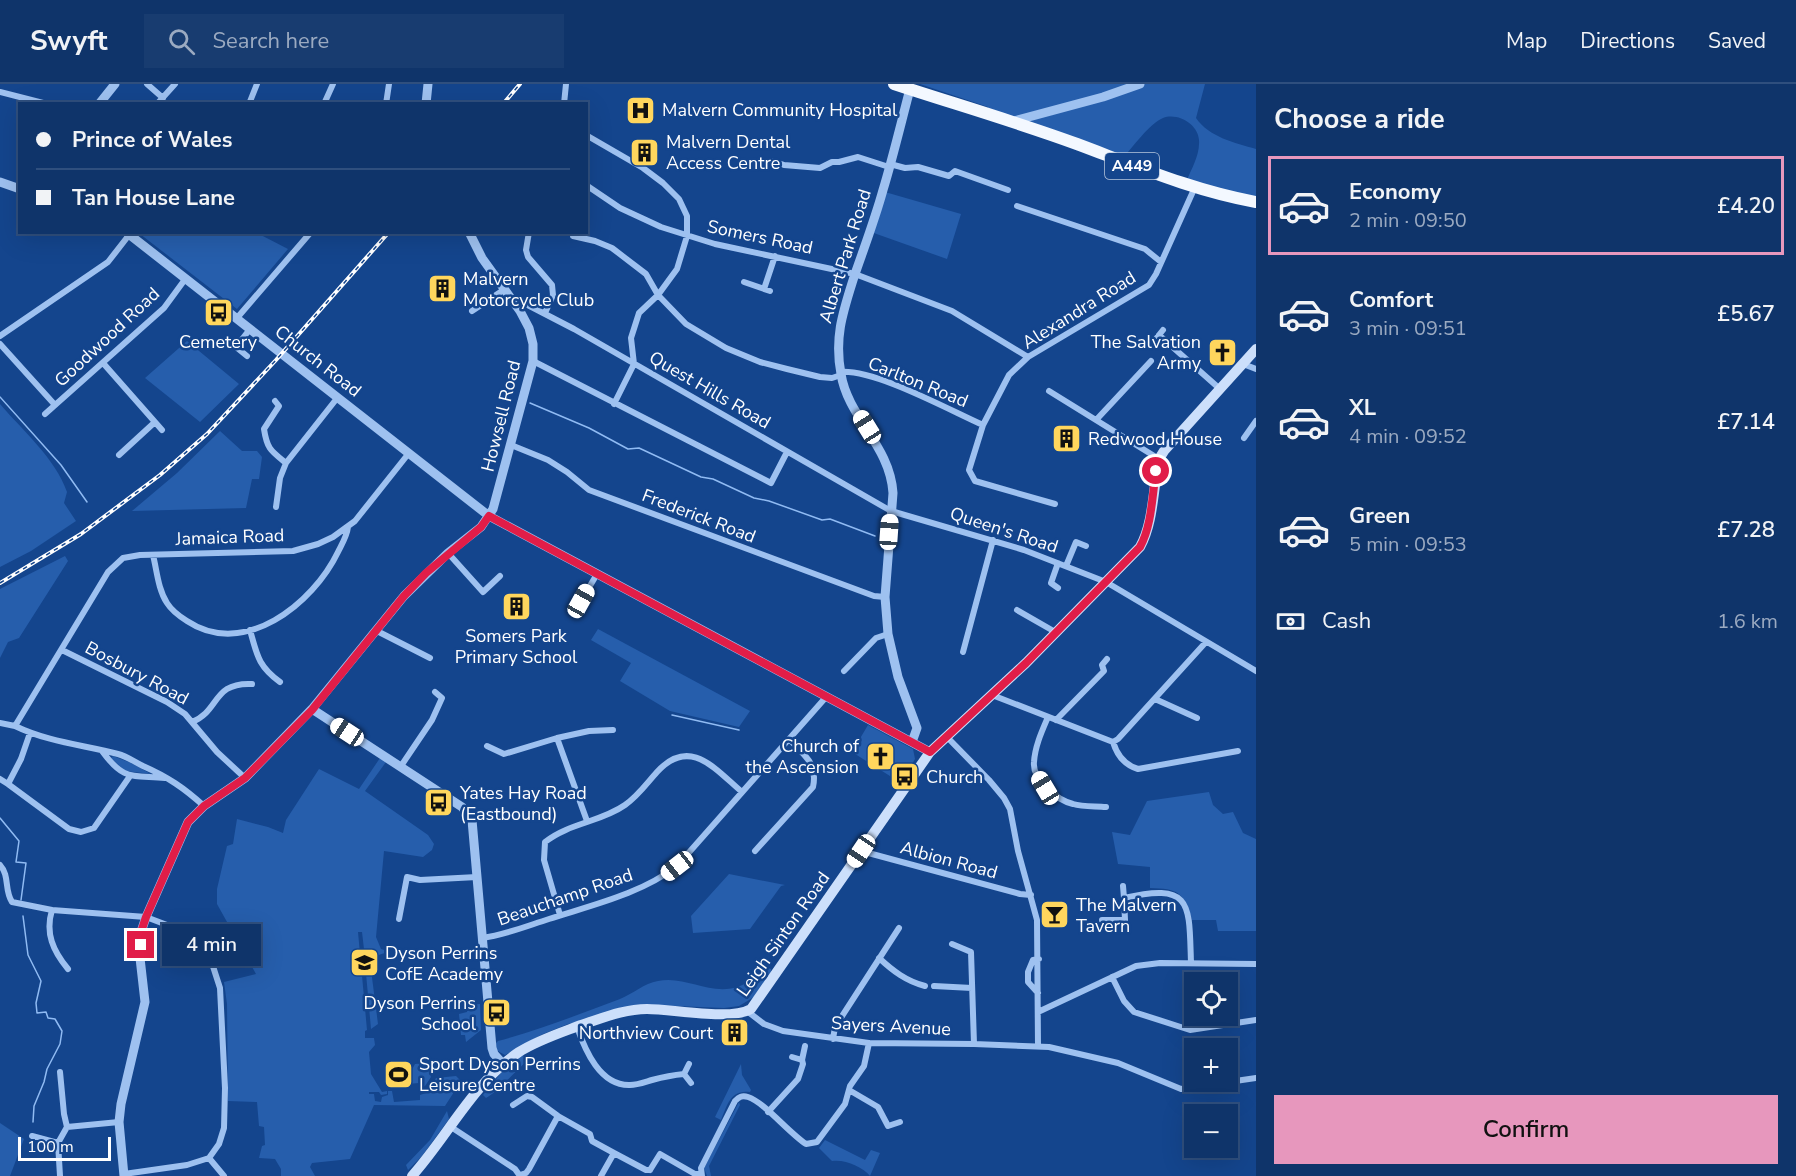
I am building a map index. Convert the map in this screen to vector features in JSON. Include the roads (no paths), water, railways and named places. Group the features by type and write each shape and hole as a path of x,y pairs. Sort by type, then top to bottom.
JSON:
{"highway":[{"name":"A449","path":"894,84 1010,122 1196,188 1256,202"}],"main road":[{"path":"1159,459 1256,350"},
{"name":"Leigh Sinton Road","path":"412,1176 433,1152 482,1086 503,1064 533,1044 606,1017 636,1010 714,1014 747,1011 755,1005 930,752 1057,633 1134,553 1145,538 1159,459"}],"street":[{"path":"101,102 116,84"},
{"path":"147,84 160,100 175,84"},
{"path":"250,102 257,84"},
{"path":"325,102 333,84"},
{"path":"386,102 389,84"},
{"path":"426,102 428,84"},
{"path":"564,102 566,84"},
{"path":"1010,122 1103,97 1140,84"},
{"name":"Albert Park Road","path":"910,89 883,191 843,309 837,346 840,374 850,402 874,438 892,480 885,597 888,634 898,677 917,728 912,742"},
{"path":"0,92 38,102"},
{"path":"588,136 643,168 663,183 679,199 687,216 687,236 677,269 658,295 639,313 631,338 634,364 614,404"},
{"path":"773,160 784,165 820,168 832,162 858,157 889,166 918,167 949,176 955,171 1008,190"},
{"path":"0,182 18,188"},
{"name":"Somers Road","path":"588,186 620,208 687,236 855,274 952,311 1028,357"},
{"name":"Alexandra Road","path":"1053,501 975,481 969,470 983,425 1009,375 1028,357 1149,285 1196,188"},
{"path":"1017,206 1144,249 1161,262"},
{"path":"0,336 108,262 127,234"},
{"name":"Church Road","path":"127,234 489,516 930,752"},
{"path":"237,318 309,234"},
{"name":"Howsell Road","path":"470,234 482,258 513,300 529,328 533,344 532,361 511,446 489,516"},
{"path":"529,234 526,250 528,257 552,285 553,295 544,313"},
{"name":"Carlton Road","path":"573,236 612,248 646,274 658,295 686,324 726,348 760,362 826,378 858,372 880,379 983,425"},
{"path":"744,282 767,290 775,256"},
{"name":"Goodwood Road","path":"45,414 164,308 186,278"},
{"path":"472,311 505,289"},
{"name":"Quest Hills Road","path":"513,300 518,300 544,313 891,511"},
{"path":"247,356 233,345 250,329"},
{"path":"1159,335 1220,389"},
{"path":"0,344 55,405"},
{"path":"532,361 771,483 787,452"},
{"path":"1097,419 1151,361"},
{"path":"103,363 162,430"},
{"path":"1243,364 1256,369"},
{"path":"1049,391 1159,459"},
{"path":"276,507 280,478 286,463 338,397"},
{"path":"274,400 279,406 264,429 266,442 268,448 286,463"},
{"path":"1244,438 1256,420"},
{"path":"119,456 155,422"},
{"name":"Frederick Road","path":"511,446 548,460 589,490 795,568 874,596 885,597"},
{"name":"Jamaica Road","path":"15,726 112,566 123,558 293,551 318,544 348,527 409,453"},
{"name":"Queen's Road","path":"891,511 993,540 1106,582 1256,671"},
{"path":"0,865 6,874 8,896 12,902 52,910 146,917 188,933 209,954 220,988 224,1128 219,1144 209,1158 187,1165 124,1175 119,1122 121,1104 145,1002 140,958 141,932 146,917 188,822 204,806 245,778 312,710 411,588 448,553 481,527 489,516"},
{"path":"153,555 160,588 167,604 197,628 224,635 250,630 282,616 310,594 333,563 348,533 348,527"},
{"path":"963,652 993,540"},
{"path":"1066,566 1076,542 1086,546"},
{"path":"448,553 483,592 500,576"},
{"path":"1058,563 1048,582 1058,588"},
{"path":"576,598 581,601 597,574"},
{"path":"1017,610 1057,633"},
{"path":"250,630 258,660 265,670 280,682"},
{"path":"375,630 430,658"},
{"path":"844,672 854,665 876,638 888,634"},
{"path":"992,695 1113,741 1118,739 1206,642"},
{"name":"Bosbury Road","path":"62,650 167,702 185,714 217,752 245,778"},
{"path":"1056,720 1104,671 1102,664 1107,659"},
{"path":"192,722 204,718 220,693 230,687 252,684"},
{"path":"401,766 445,698 435,692"},
{"name":"Beauchamp Road","path":"482,938 560,915 645,886 663,877 677,866 827,696"},
{"path":"1155,699 1197,718"},
{"path":"312,710 401,766 468,813 472,820 492,1048 503,1064"},
{"path":"1048,717 1037,746 1033,765 1045,788 1059,799 1074,805 1106,807"},
{"path":"0,723 15,726 30,733 120,755 168,778 184,788 204,806"},
{"path":"487,746 504,754 557,738 589,731 613,730"},
{"path":"8,784 21,759 30,733"},
{"path":"946,735 989,780 1010,809 1018,851 1037,920 1038,1046"},
{"path":"557,738 587,821"},
{"path":"755,851 813,787 815,774 812,764 789,739"},
{"path":"1113,741 1119,756 1130,767 1138,769 1238,751"},
{"path":"102,751 117,770 130,776 168,778"},
{"path":"560,915 543,860 545,842 555,834 624,807 667,761 679,756 692,756 704,760 742,792"},
{"path":"0,778 69,830 81,832 94,828 130,776"},
{"name":"Albion Road","path":"861,851 1031,895"},
{"path":"410,916 400,916 407,875 420,880 477,877"},
{"path":"1102,920 1125,920 1123,886"},
{"path":"1124,898 1168,892 1180,898 1186,907 1190,926 1191,963"},
{"path":"52,910 48,926 49,933 58,957 68,969"},
{"path":"833,1039 836,1027 899,928"},
{"path":"952,944 971,952 974,1044"},
{"path":"879,958 892,971 909,982 925,986"},
{"path":"1038,993 1028,982 1028,972 1033,960 1039,959"},
{"path":"1038,1012 1136,966 1160,963 1256,964"},
{"path":"1112,977 1124,1001 1134,1012 1190,1030 1256,1020"},
{"path":"934,986 972,988"},
{"name":"Sayers Avenue","path":"747,1011 764,1024 774,1028 833,1039 868,1043 1038,1046 1118,1063 1181,1089 1256,1078"},
{"path":"577,1027 589,1056 607,1077 617,1083 630,1086 662,1077 684,1074"},
{"path":"513,1105 527,1096 532,1097 558,1116 590,1134 592,1140 651,1173 660,1154 694,1174 701,1175 702,1165 737,1098 748,1097 802,1142 809,1145 815,1144 845,1104 849,1090 864,1066 868,1043"},
{"path":"768,1112 800,1076 806,1046"},
{"path":"792,1058 802,1060"},
{"path":"684,1074 689,1064"},
{"path":"60,1072 64,1114 68,1127 58,1143 60,1176"},
{"path":"684,1074 691,1083"},
{"path":"849,1090 878,1107 888,1126 900,1122"},
{"path":"451,1127 515,1169 520,1175 529,1169 558,1116"},
{"path":"68,1127 119,1122"},
{"path":"32,1136 58,1143"},
{"path":"601,1176 614,1153"},
{"path":"209,1158 224,1176"}],"waterway":[{"path":"0,397 61,465 87,502"},
{"path":"530,403 589,428 628,449 639,448 701,477 713,479 754,498 822,520 830,519 875,536"},
{"path":"672,715 739,730"},
{"path":"0,818 19,841 16,862 26,863 21,900"},
{"path":"23,916 28,955 41,981 36,1003 37,1013 46,1012 48,1018 55,1019 62,1031 60,1044 47,1069 34,1106 33,1122"}],"railway":[{"path":"505,102 520,84"},
{"path":"0,583 81,534 160,475 207,434 387,234"}],"place":[{"name":"Malvern Community Hospital","path":"641,110"},
{"name":"Malvern Dental Access Centre","path":"645,152"},
{"name":"Malvern Motorcycle Club","path":"442,289"},
{"name":"Cemetery","path":"218,313"},
{"name":"The Salvation Army","path":"1222,352"},
{"name":"Redwood House","path":"1067,439"},
{"name":"Somers Park Primary School","path":"516,607"},
{"name":"Church of the Ascension","path":"880,756"},
{"name":"Church","path":"905,777"},
{"name":"Yates Hay Road (Eastbound)","path":"439,803"},
{"name":"The Malvern Tavern","path":"1055,915"},
{"name":"Dyson Perrins CofE Academy","path":"364,963"},
{"name":"Dyson Perrins School","path":"497,1013"},
{"name":"Northview Court","path":"734,1033"},
{"name":"Sport Dyson Perrins Leisure Centre","path":"398,1074"}]}
